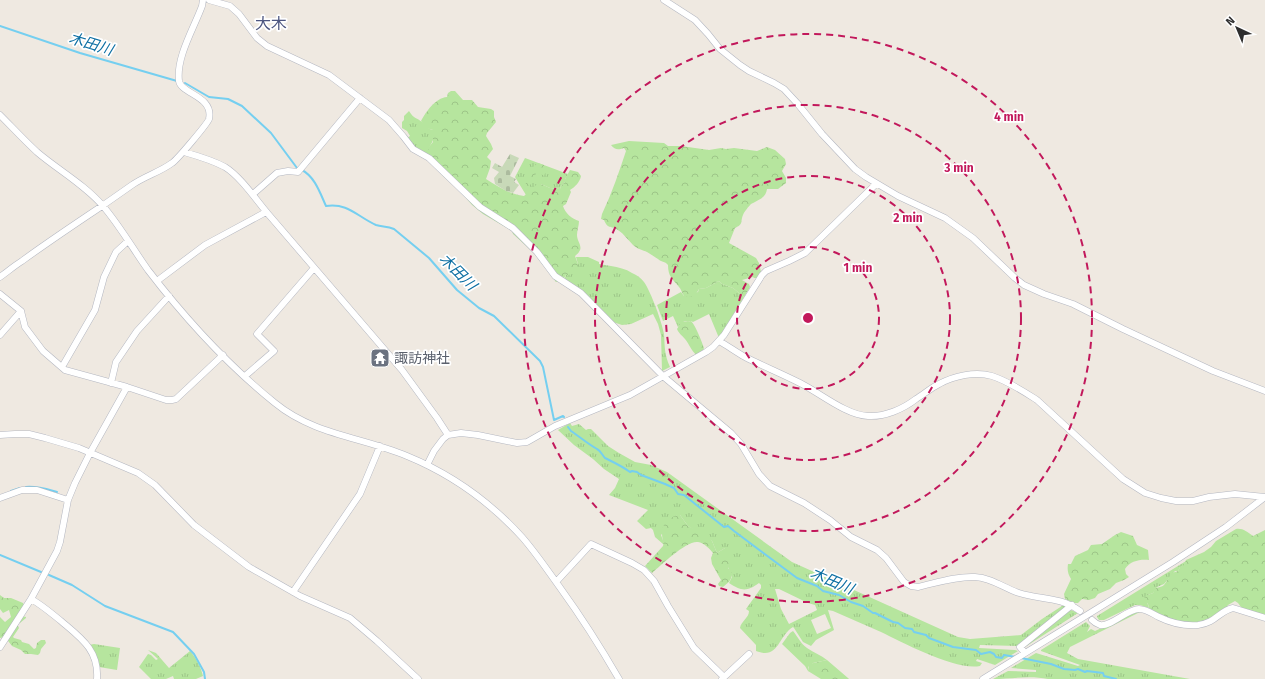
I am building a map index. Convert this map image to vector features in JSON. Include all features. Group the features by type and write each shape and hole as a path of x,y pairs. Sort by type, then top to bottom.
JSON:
{"street":[{"path":"0,277 133,184 172,163 184,152 208,122 209,113 204,102 183,87 179,80 180,62 203,0"},
{"path":"210,0 230,6 240,14 257,38 267,46 329,75 388,120 404,136 413,149 429,158 480,207 513,228 537,252 554,276 581,293 664,377 731,433 740,444 759,474 770,486 804,503 830,520 851,537 877,550 886,558 904,582 908,585 918,587 944,581 976,577 991,580 1019,593 1030,596 1061,600 1080,611"},
{"path":"664,0 695,20 720,49 740,66 749,72 774,82 784,89 822,134 855,169 876,184 898,196 945,218 973,238 1024,285 1073,304 1122,329 1213,371 1265,391"},
{"path":"252,194 277,172 298,172 360,98"},
{"path":"0,115 37,152 79,184 103,206 169,296 195,326 223,355 274,403 298,419 313,426 333,434 380,446 427,465 465,488 496,511 522,538 556,582 604,653 619,679"},
{"path":"184,152 224,167 232,172 402,370 448,435"},
{"path":"427,465 434,451 448,435 461,433 517,443 527,442 555,426 630,395 706,352 719,341 766,271 805,253 876,184"},
{"path":"157,280 205,245 266,212"},
{"path":"62,367 95,310 104,277 116,252 128,241"},
{"path":"245,376 274,351 256,334 314,268"},
{"path":"0,294 21,311 25,327 42,351 65,370 166,400 172,400 181,395 223,355"},
{"path":"111,383 116,362 137,331 169,296"},
{"path":"0,335 21,311"},
{"path":"719,341 745,356 800,383 843,408 868,416 881,415 896,411 908,405 938,384 950,379 975,374 991,376 1023,391 1037,400 1123,479 1145,493 1176,501 1193,501 1209,497 1235,494 1265,497"},
{"path":"0,647 31,599 57,551 68,500 75,483 126,387"},
{"path":"0,435 29,434 65,444 133,471 149,480 194,526 249,567 300,596 350,618 418,679"},
{"path":"293,592 360,494 380,446"},
{"path":"0,498 22,490 37,490 68,500"},
{"path":"983,679 1173,562 1226,527 1265,497"},
{"path":"556,582 591,544 644,570 654,581 694,648 723,678 749,654"},
{"path":"31,599 42,605 86,644 96,661 97,679"},
{"path":"1025,653 1020,647 1072,605"},
{"path":"1092,620 1099,625 1106,624 1137,609 1145,610 1180,624 1198,625 1207,623 1213,621 1231,608 1240,609 1265,618"}],"green space":[{"path":"455,91 463,100 472,100 478,107 491,109 494,111 496,122 486,136 493,149 487,157 491,161 486,179 509,192 524,196 537,184 560,189 570,170 578,172 581,176 577,184 570,190 571,192 566,204 563,206 569,215 579,221 577,238 580,250 575,256 578,264 577,269 569,275 566,275 563,280 556,282 534,253 513,234 512,231 483,214 472,205 458,189 443,176 428,151 428,148 433,142 433,137 430,133 433,130 426,128 421,121 431,106 439,100 447,97 448,93"},
{"path":"409,111 414,117 433,130 433,139 429,147 429,152 433,158 417,150 407,138 410,136 407,131 402,128 402,122 404,120 404,116"},
{"path":"629,141 664,143 668,146 681,146 709,150 734,148 757,151 767,147 775,150 785,159 786,164 782,171 786,178 786,183 778,189 767,189 763,197 751,204 742,217 741,224 735,228 729,243 756,258 759,263 761,272 757,278 753,277 742,280 749,284 750,287 744,297 733,288 722,284 719,281 706,288 699,289 693,296 684,296 670,275 667,264 635,246 620,232 608,226 604,220 601,219 626,151 624,148 617,149 611,145"},
{"path":"510,154 519,158 510,176 516,179 514,182 519,185 513,193 506,191 495,184 494,178 499,172 492,168 495,163 502,167"},
{"path":"525,158 568,174 560,189 550,188 541,184 526,195 515,177"},
{"path":"538,163 544,165 540,170 546,174 542,175 539,172 536,174 532,178 528,190 525,191 523,187 531,175 528,171"},
{"path":"576,257 588,257 599,262 599,264 625,269 643,281 653,300 661,322 666,354 670,367 662,371 661,335 653,314 631,324 622,325 613,322 579,288 564,280 566,275 578,264"},
{"path":"719,281 722,284 733,288 744,297 719,338 709,314 693,322 684,321 678,327 673,316 663,321 657,305 681,292 684,296 698,292 699,289 706,288"},
{"path":"682,321 691,321 695,326 704,348 702,352 697,355 693,352 687,341 677,329"},
{"path":"570,423 572,426 579,424 586,430 591,429 608,446 619,453 635,462 651,465 667,472 792,562 958,637 970,639 1021,635 1065,604 1068,606 1018,646 980,645 979,648 1018,651 995,665 977,659 976,661 982,663 980,666 958,664 944,660 828,610 834,630 816,640 811,646 803,642 793,627 788,631 774,650 764,653 756,651 756,645 740,628 749,613 746,609 761,588 761,585 759,583 751,588 741,589 729,583 732,577 728,567 725,548 717,553 712,541 688,526 680,515 677,515 661,535 663,544 655,537 651,528 646,529 637,521 648,510 609,495 615,488 619,479 574,445 558,430","holes":["775,589 779,589 815,605 817,610 789,624 781,609","825,614 831,628 817,634 811,620"]},
{"path":"680,515 688,526 705,534 712,541 717,553 725,548 728,548 733,562 728,568 732,575 723,587 719,586 718,584 721,580 712,564 711,558 713,553 707,546 698,542 693,542 681,549 652,573 645,566 663,546 662,531 664,525 668,520"},
{"path":"1236,529 1243,530 1253,536 1265,530 1265,619 1244,611 1235,601 1228,605 1222,613 1192,627 1152,611 1149,608 1144,599 1145,596 1153,593 1156,588 1164,585 1172,573 1178,571 1180,567 1184,565 1186,560 1204,552 1216,541"},
{"path":"1121,532 1133,536 1137,545 1148,550 1149,560 1132,562 1125,569 1126,574 1129,577 1116,583 1110,589 1098,594 1095,598 1089,600 1082,599 1078,603 1065,599 1064,594 1071,579 1068,572 1068,564 1071,564 1075,556 1088,550 1091,545 1102,544"},
{"path":"1186,561 1184,566 1180,567 1178,571 1175,571 1164,584 1157,587 1153,593 1148,595 1147,602 1149,608 1135,605 1104,620 1099,620 1097,617 1097,616"},
{"path":"0,595 4,598 11,598 23,603 25,607 22,616 26,618 20,623 18,622 16,625 19,628 13,637 29,644 34,649 36,648 37,643 41,640 45,640 46,643 38,655 25,654 21,650 12,646 5,637 0,638 0,617 5,622 11,617 9,610 3,613 0,609"},
{"path":"1071,610 1078,613 1025,647 1024,646"},
{"path":"1136,612 1140,612 1070,647 1067,653 1078,659 1190,679 1048,679 1028,677 993,679 1008,671 1036,672 1036,670 1011,668 1036,653 1078,666 1080,665 1041,650 1086,622 1090,626 1087,632 1091,629 1095,631"},
{"path":"793,631 805,646 827,660 813,663 808,667 808,671 805,666 782,644"},
{"path":"94,644 120,648 117,670 99,667 89,645"},
{"path":"148,650 156,653 169,668 190,651 198,663 203,676 196,679 174,679 173,676 166,679 151,679 139,667 148,654 156,660 158,659"},
{"path":"827,660 849,679 821,679 808,671 809,664"}],"waterway":[{"name":"木田川","path":"0,26 80,53 177,81"},
{"name":"木田川","path":"185,83 209,97 228,99 242,106 271,133 297,168"},
{"name":"木田川","path":"302,170 314,181 326,206 341,206 347,208 376,225 394,229 429,258 457,290 479,308 494,316 540,361 543,367 554,420 563,416 564,417"},
{"name":"木田川","path":"568,427 571,431 598,450 605,458 630,472 637,472 674,488 678,494 684,495 724,527 728,526 797,578 817,586 823,591 839,595 851,602 863,606 873,613 898,623 905,628 912,629 914,632 926,635 929,638 953,647 976,650 981,654 990,652 996,657 1002,658 1004,655 1016,657"},
{"path":"26,487 38,487 57,492"},
{"path":"11,491 20,488"},
{"path":"0,555 41,572"},
{"path":"49,575 72,585 105,606 173,632 194,654 204,672 205,679"},
{"name":"木田川","path":"1021,658 1051,664 1064,669 1078,669 1085,672 1103,673 1104,676 1116,679"}],"place":[{"name":"諏訪神社","path":"380,358"}],"district":[{"name":"大木","path":"271,23"}]}
